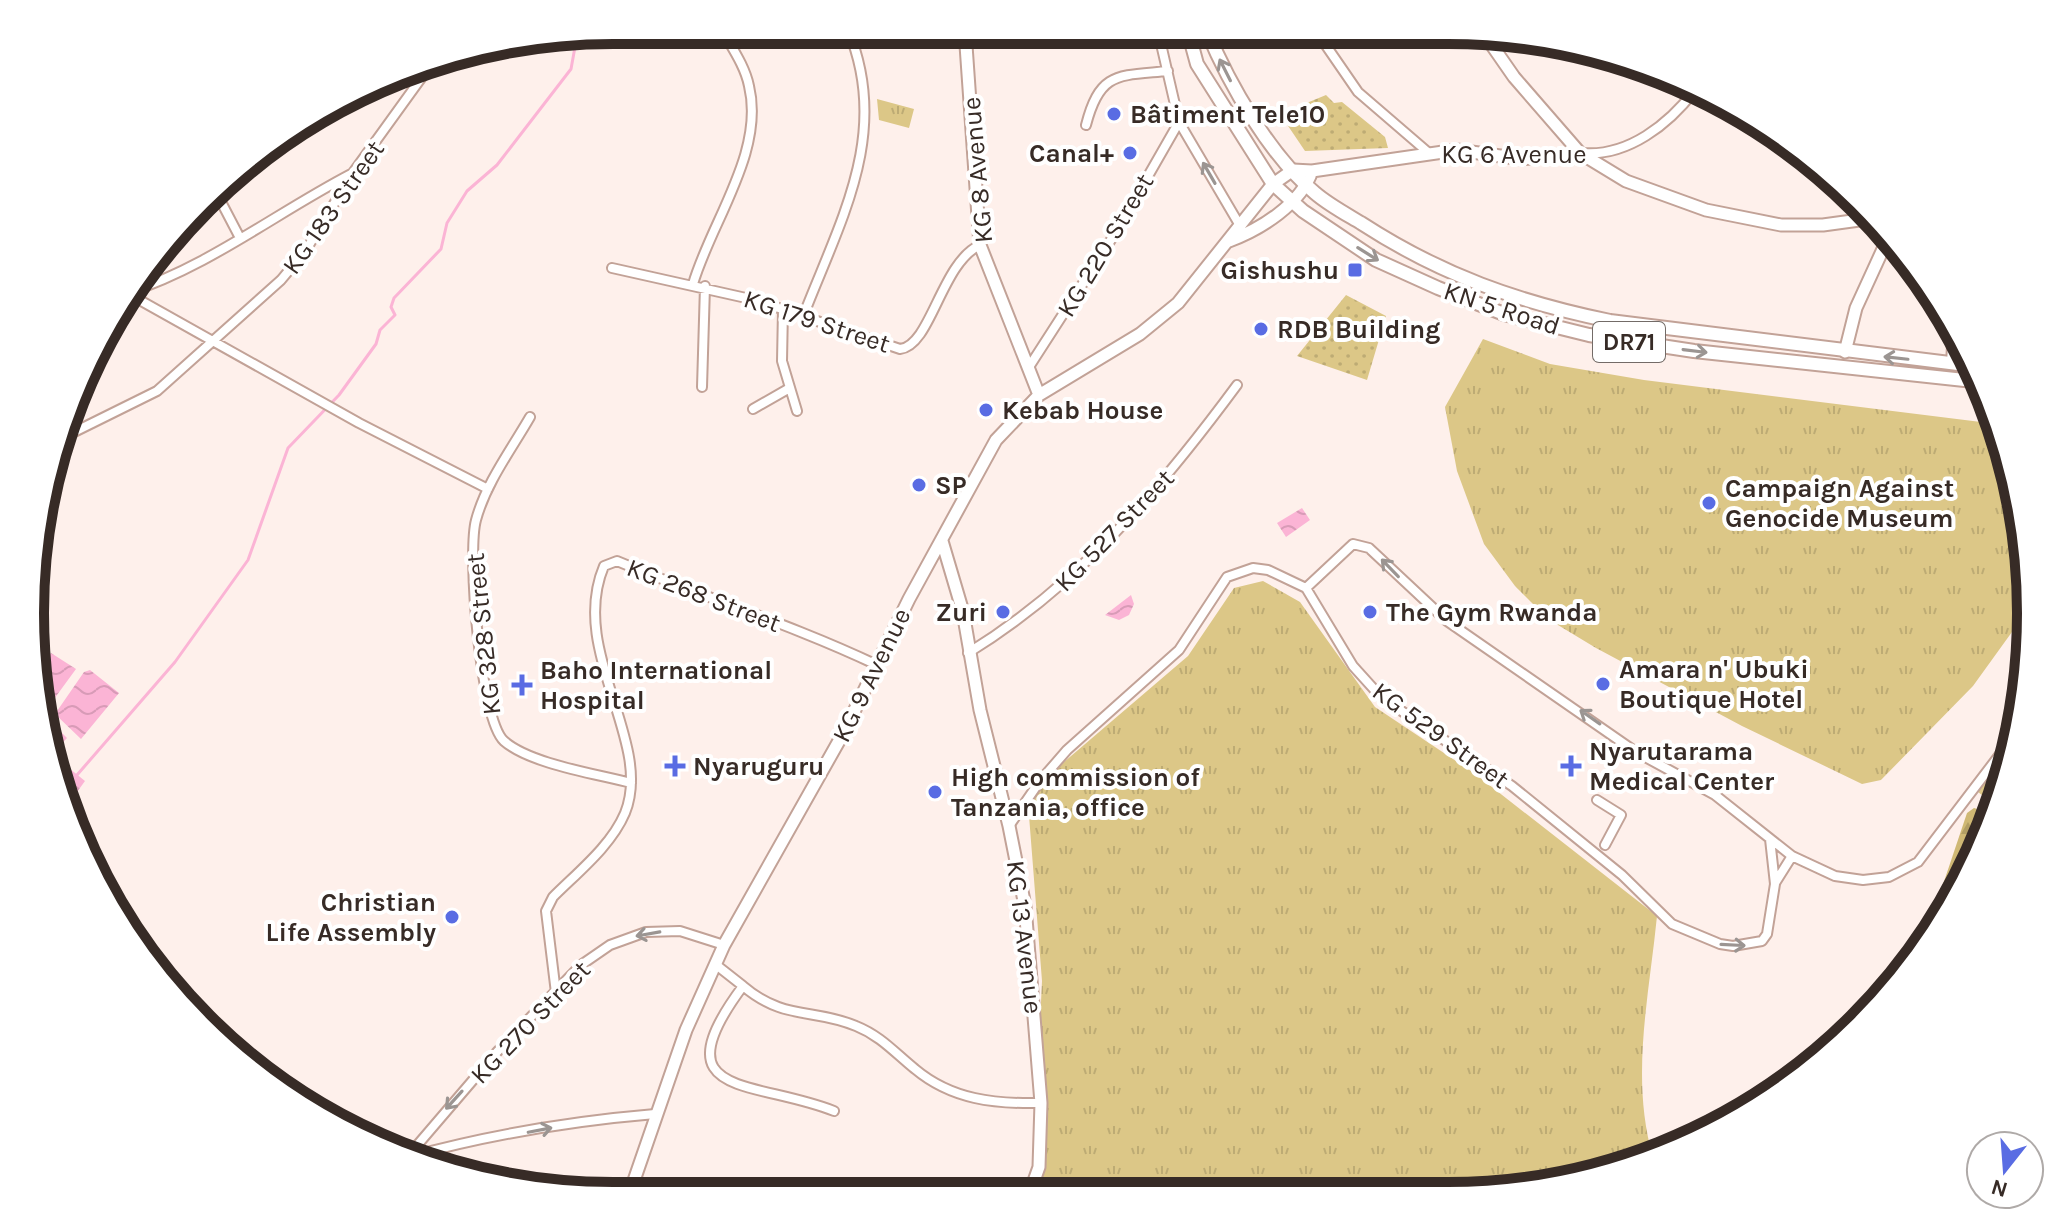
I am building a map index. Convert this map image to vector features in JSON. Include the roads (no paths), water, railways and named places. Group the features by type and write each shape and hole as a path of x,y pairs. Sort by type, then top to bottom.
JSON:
{"main road":[{"name":"KG 8 Avenue","path":"966,44 980,245 1039,395"},
{"name":"KN 5 Road","path":"1192,44 1197,64 1273,184 1376,260 1438,288 1549,326 1648,345 1967,380"},
{"name":"KN 5 Road","path":"1213,44 1231,82 1307,186 1411,256 1511,296 1610,321 1960,365"},
{"path":"1493,46 1521,86 1580,153 1626,181 1706,210 1781,225 1823,225 1859,220"},
{"name":"KG 6 Avenue","path":"1293,170 1312,171 1457,150 1522,159 1580,153"},
{"name":"KG 9 Avenue","path":"633,1182 655,1114 724,945 770,869 996,440 1039,395 1140,334 1168,311 1229,241 1239,224 1273,184 1293,170"},
{"path":"1307,186 1312,171"},
{"name":"KG 9 Avenue","path":"1229,241 1260,230 1307,186"},
{"path":"1845,352 1856,308 1884,248"},
{"name":"KG 13 Avenue","path":"942,541 963,612 968,653 1009,826 1031,957 1041,1103 1039,1167 1034,1182"}],"street":[{"path":"693,284 724,202 744,167 752,123 750,87 729,44"},
{"path":"804,314 859,175 866,116 861,63 854,44"},
{"path":"1161,44 1179,122 1239,224"},
{"path":"1325,44 1358,92 1430,154"},
{"path":"1086,125 1093,98 1101,84 1118,76 1168,71"},
{"name":"KG 183 Street","path":"73,432 157,391 265,296 297,260 352,174 422,77"},
{"name":"KG 6 Avenue","path":"1580,153 1600,154 1641,138 1665,124 1690,98"},
{"name":"KG 220 Street","path":"1029,367 1116,232 1179,122"},
{"path":"148,287 163,282 352,174"},
{"path":"221,201 240,238"},
{"name":"KG 179 Street","path":"612,268 705,286 804,314 900,349 908,348 921,333 956,262 966,251 980,245"},
{"path":"702,387 705,286"},
{"path":"139,299 359,423 488,489"},
{"path":"783,309 782,361 797,411"},
{"path":"1951,364 1952,349"},
{"name":"KG 527 Street","path":"968,653 1056,591 1092,558 1181,461 1237,385"},
{"path":"753,409 788,389"},
{"name":"KG 328 Street","path":"530,417 488,489 475,523 472,551 485,691 493,727 503,740 525,754 631,783"},
{"path":"1009,826 1040,781 1067,750 1179,650 1227,577 1253,568 1268,570 1306,588 1344,550 1361,543 1447,621 1636,752 1715,795 1792,856 1813,868 1850,879 1889,877 1908,868 1944,832 1999,757"},
{"name":"KG 268 Street","path":"556,993 546,911 553,897 614,833 626,810 631,783 627,748 593,625 600,575 610,561 826,641 877,665"},
{"name":"KG 529 Street","path":"1306,588 1353,666 1373,690 1512,786 1664,913 1672,924 1720,944 1755,944 1767,934 1775,884"},
{"path":"1597,800 1621,815 1605,845"},
{"path":"1770,839 1775,884"},
{"path":"1775,884 1792,856"},
{"name":"KG 270 Street","path":"416,1147 497,1052 581,965 610,945 646,932 680,931 724,945"},
{"path":"715,964 775,1007 852,1024 872,1033 915,1070 954,1092 990,1102 1041,1103"},
{"path":"743,986 710,1037 711,1065 720,1077 733,1083 799,1097 834,1111"},
{"path":"428,1151 593,1120 655,1114"}],"water":[{"path":"1302,508 1310,520 1286,537 1277,523"},
{"path":"1131,595 1134,604 1129,615 1119,620 1105,615"},
{"path":"51,653 76,669 52,702 49,687 46,659"},
{"path":"90,670 119,693 81,739 55,714 84,672"},
{"path":"56,727 67,738 60,746"},
{"path":"64,764 85,781 74,796"}],"waterway":[{"path":"77,775 175,662 248,560 288,448 339,395 376,344 380,330 395,315 391,307 394,298 441,249 447,223 467,191 497,165 571,69 575,45"}],"place":[{"name":"Bâtiment Tele10","path":"1114,114"},
{"name":"Canal+","path":"1130,153"},
{"name":"Gishushu","path":"1355,270"},
{"name":"RDB Building","path":"1261,329"},
{"name":"Kebab House","path":"986,410"},
{"name":"SP","path":"919,485"},
{"name":"Campaign Against Genocide Museum","path":"1709,503"},
{"name":"Zuri","path":"1003,612"},
{"name":"The Gym Rwanda","path":"1370,612"},
{"name":"Amara n' Ubuki Boutique Hotel","path":"1603,684"},
{"name":"Baho International Hospital","path":"522,685"},
{"name":"Nyaruguru","path":"675,766"},
{"name":"Nyarutarama Medical Center","path":"1571,766"},
{"name":"High commission of Tanzania, office","path":"935,792"},
{"name":"Christian Life Assembly","path":"452,917"}]}
